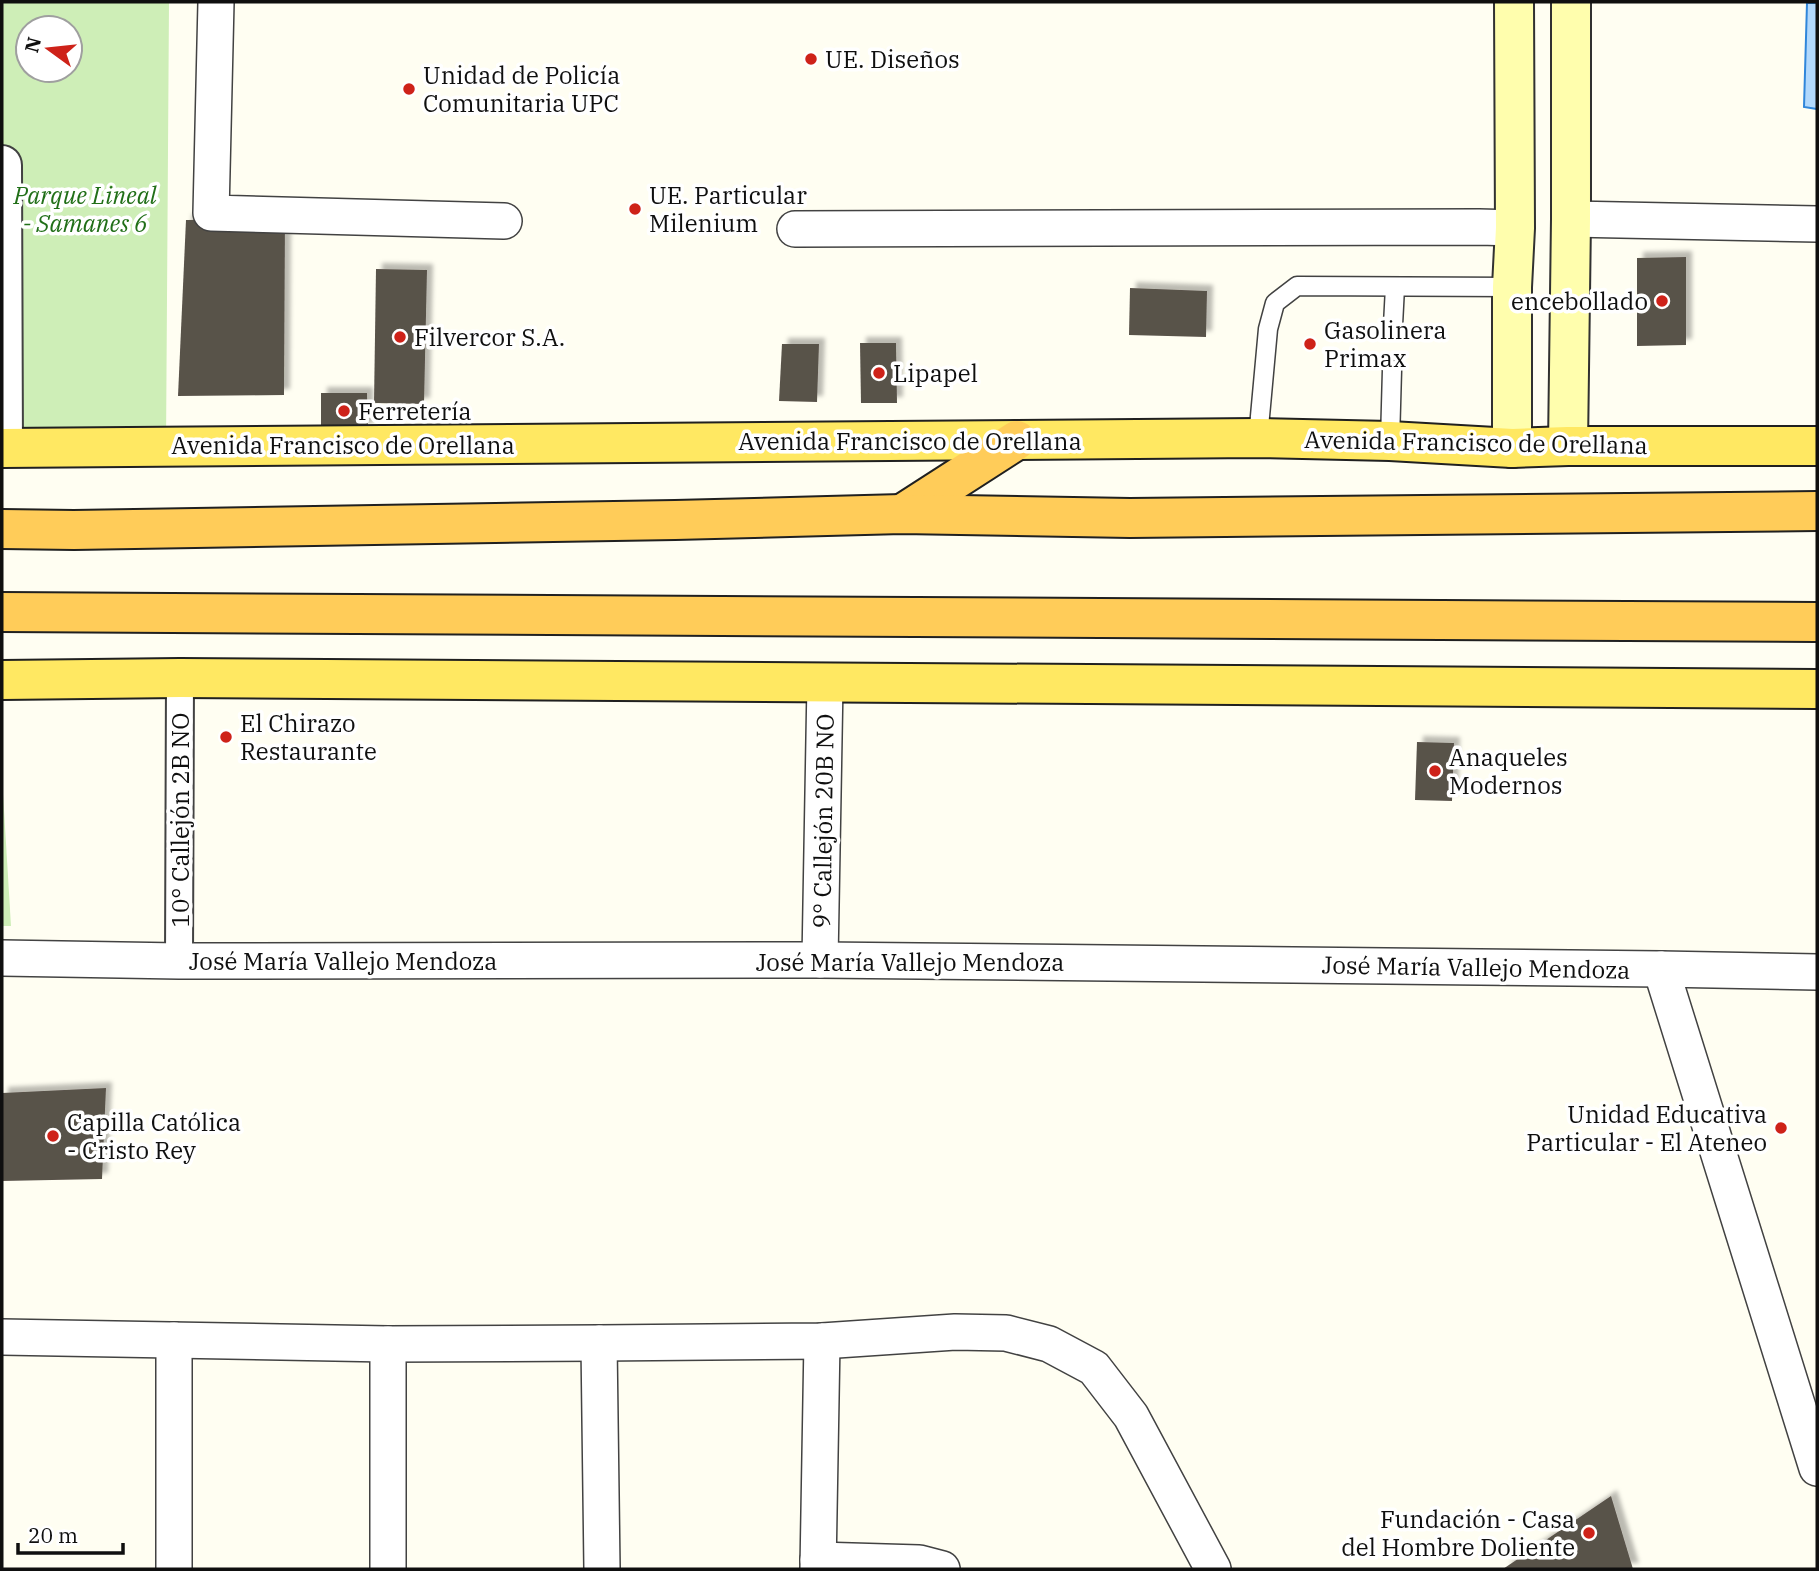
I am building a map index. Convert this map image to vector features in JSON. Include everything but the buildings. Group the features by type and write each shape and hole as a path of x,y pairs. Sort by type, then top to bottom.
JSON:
{"highway":[{"path":"902,514 1017,440"},
{"path":"2,529 102,530 902,514 1144,518 1817,511"},
{"path":"2,612 1817,622"}],"main road":[{"path":"1512,448 1514,2"},
{"path":"1569,446 1571,2"},
{"name":"Avenida Francisco de Orellana","path":"3,448 1258,438 1390,441 1512,448 1817,446"},
{"path":"2,680 180,678 1817,689"}],"street":[{"path":"216,2 212,213 504,221"},
{"path":"2,164 3,448"},
{"path":"1571,219 1817,224"},
{"path":"795,229 1515,228"},
{"name":"10° Callejón 2B NO","path":"179,961 180,678"},
{"name":"9° Callejón 20B NO","path":"820,960 825,683"},
{"name":"José María Vallejo Mendoza","path":"2,958 179,961 820,960 1817,972"},
{"path":"1661,969 1817,1468"},
{"path":"2,1337 388,1344 822,1341 955,1332 1006,1333 1049,1344 1094,1368 1131,1416 1213,1569"},
{"path":"174,1340 174,1569"},
{"path":"822,1341 818,1565 919,1563 942,1569"},
{"path":"599,1343 602,1569"},
{"path":"388,1344 388,1569"}],"lane":[{"path":"1258,438 1268,329 1275,303 1297,286 1512,287"},
{"path":"1393,325 1395,287"},
{"path":"1390,441 1392,370"}],"green space":[{"name":"Parque Lineal - Samanes 6","path":"2,2 169,2 166,446 3,448"},
{"path":"2,777 11,926 2,926"}],"water":[{"path":"1807,3 1817,3 1817,109 1804,107"}],"place":[{"name":"UE. Diseños","path":"811,59"},
{"name":"Unidad de Policía Comunitaria UPC","path":"409,89"},
{"name":"UE. Particular Milenium","path":"635,209"},
{"name":"encebollado","path":"1662,301"},
{"name":"Filvercor S.A.","path":"400,337"},
{"name":"Gasolinera Primax","path":"1310,344"},
{"name":"Lipapel","path":"879,373"},
{"name":"Ferretería","path":"344,411"},
{"name":"El Chirazo Restaurante","path":"226,737"},
{"name":"Anaqueles Modernos","path":"1435,771"},
{"name":"Unidad Educativa Particular - El Ateneo","path":"1781,1128"},
{"name":"Capilla Católica - Cristo Rey","path":"53,1136"},
{"name":"Fundación - Casa del Hombre Doliente","path":"1589,1533"}]}
